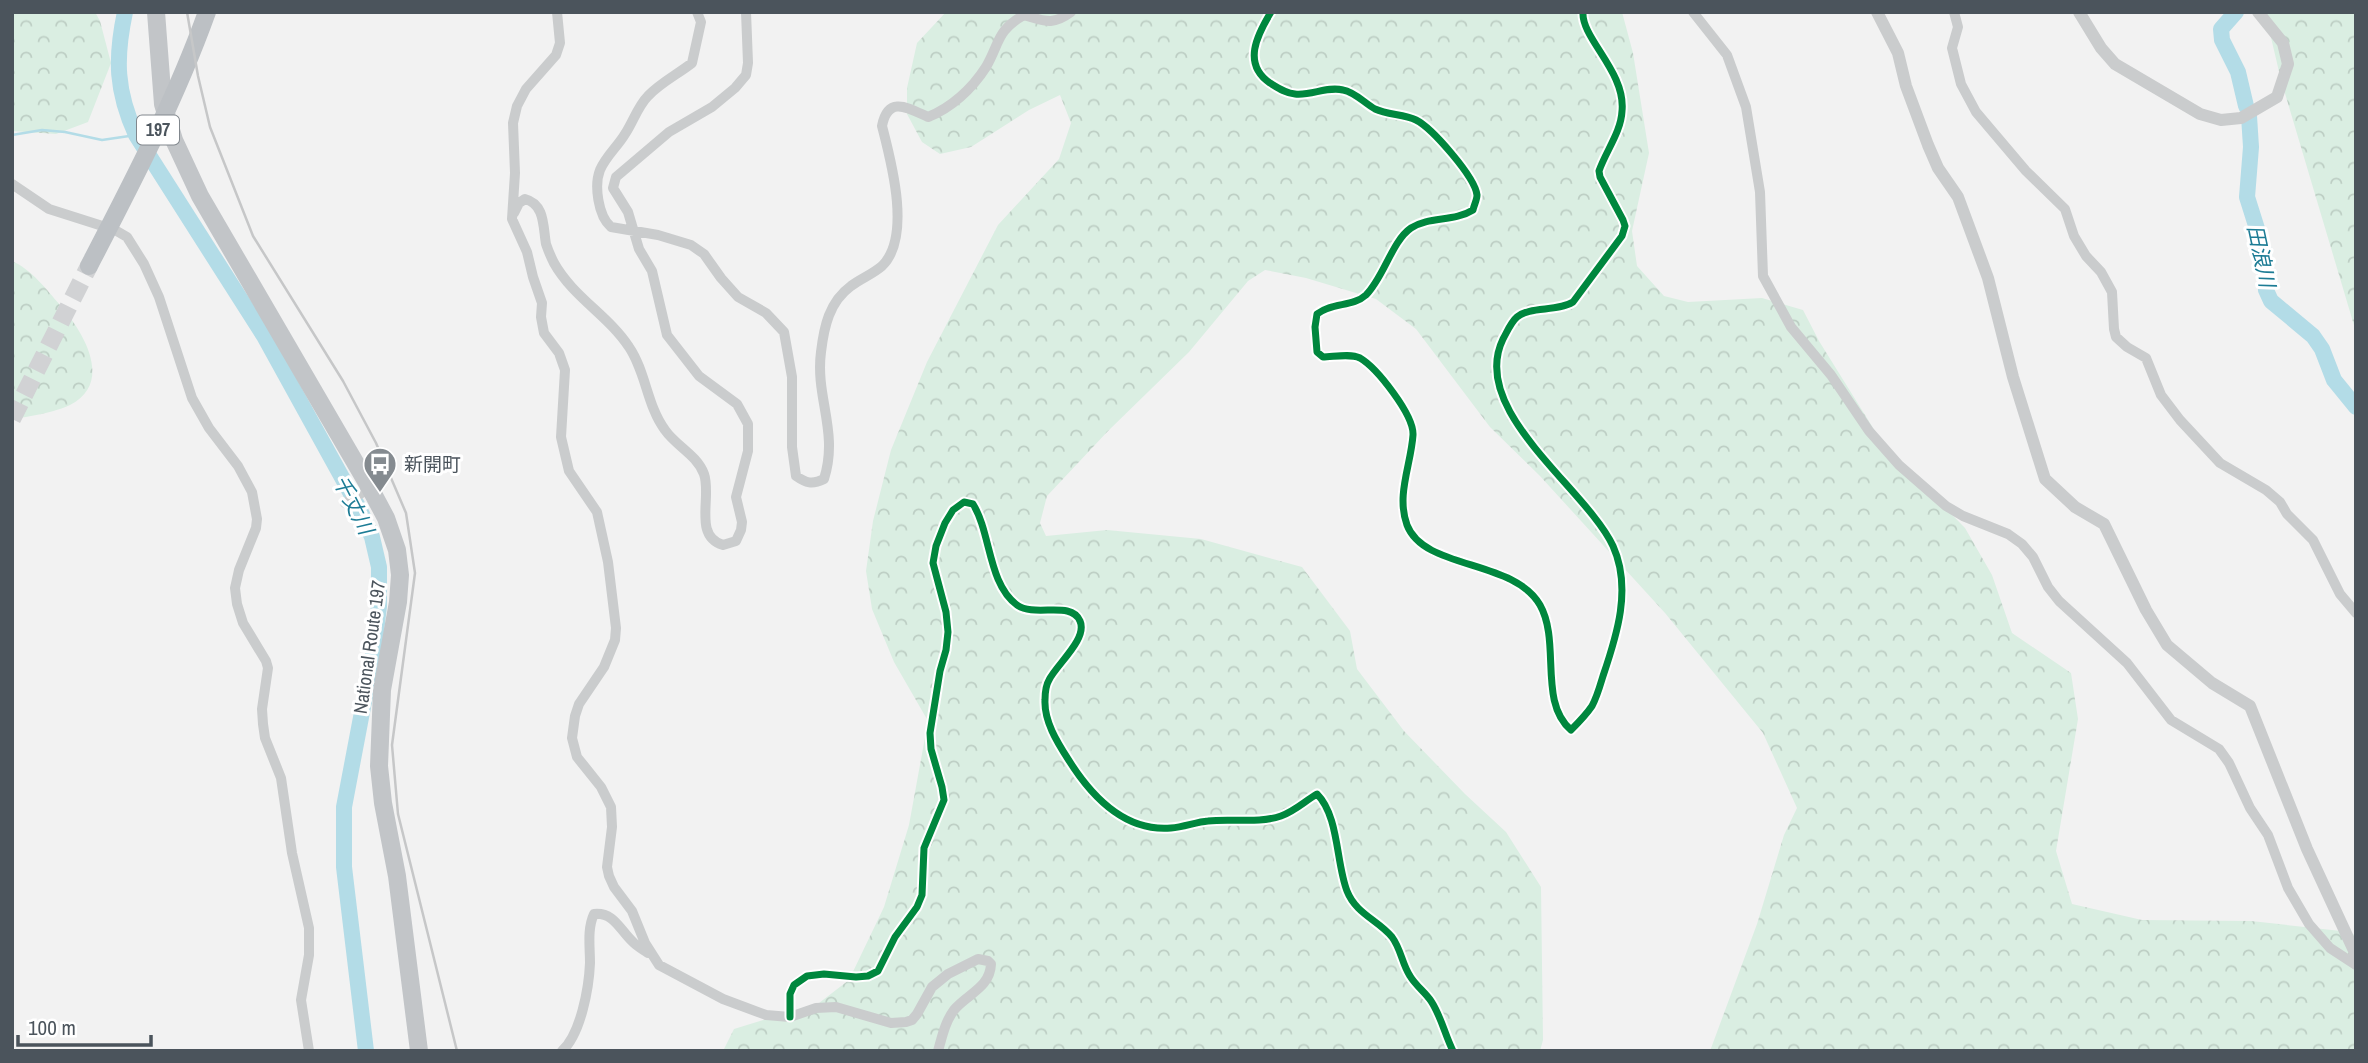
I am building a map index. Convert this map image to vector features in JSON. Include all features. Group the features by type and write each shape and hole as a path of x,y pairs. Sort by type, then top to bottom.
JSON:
{"highway":[{"name":"National Route 197","path":"156,12 163,104 185,167 390,528 397,550 400,575 398,602 382,690 379,766 397,876 419,1051"},
{"name":"197","path":"89,266 158,131 189,62 207,12"}],"street":[{"path":"557,12 560,43 556,55 526,89 517,106 513,123 515,173 512,219 527,253 542,303 544,333 559,353 565,370 561,436 569,471 597,512 613,599 616,628 612,649 604,667 579,704 572,727 573,747 582,766 608,797 612,817 607,852 609,876 632,911 652,956"},
{"path":"697,12 701,22 692,63 645,98 600,171 600,204 606,222 619,229 680,240 704,254 738,297 766,313 784,332 792,377 791,426 796,475 805,483 815,484 824,479 830,462 831,438 823,394 820,355 829,310 847,289 882,265 894,243 897,220 895,183 882,126 883,120 895,106 900,105 928,117 943,111 976,81 987,65 996,41 1009,23 1024,15 1047,22 1058,22 1071,12"},
{"path":"512,219 519,203 525,199 537,205 544,224 547,246 555,263 576,291 629,346 663,428 703,471 706,491 705,521 711,538 723,545 736,541 741,530 736,498 748,451 748,424 737,404 699,376 667,335 652,271 639,248 628,212 613,188 616,177 669,132 712,107 746,75 746,12"},
{"path":"1271,12 1254,46 1256,68 1265,80 1280,90 1294,94 1339,89 1350,92 1386,113 1412,118 1432,132 1471,179 1477,194 1473,210 1465,215 1421,223 1409,229 1399,241 1378,281 1364,298 1326,307 1317,314 1315,327 1318,352 1323,357 1359,358 1387,382 1404,410 1413,432 1403,507 1414,538 1429,548 1516,581 1539,602 1548,626 1556,710 1564,725 1571,730 1595,701 1613,645 1621,607 1622,582 1618,561 1600,524 1534,446 1510,412 1498,382 1497,362 1500,345 1517,316 1564,308 1573,302 1622,236 1623,220 1599,171 1621,121 1623,107 1620,88 1584,26 1583,12"},
{"path":"1693,12 1727,55 1746,107 1760,192 1763,276 1791,327 1831,375 1869,431 1899,465 1946,506 1963,516 2008,534 2022,544 2033,557 2048,587 2059,601 2127,663 2171,720 2219,749 2229,763 2250,808 2268,835 2288,888 2309,924 2330,947 2356,965"},
{"path":"1877,12 1898,53 1909,96 1928,145 1938,168 1958,197 1988,278 2013,377 2045,479 2075,507 2104,524 2146,610 2167,645 2212,682 2250,706 2307,849 2356,955"},
{"path":"1954,12 1958,27 1952,48 1961,84 1976,112 2026,171 2065,209 2074,236 2086,256 2101,272 2112,292 2116,337 2146,358 2161,395 2220,463 2266,490 2280,502 2287,514 2313,540 2340,594 2356,613"},
{"path":"2079,12 2101,48 2115,64 2200,114 2221,120 2241,118 2277,97 2288,64 2283,43 2258,12"},
{"path":"12,184 49,209 115,230 128,237 159,297 182,373 196,406 238,466 252,492 256,528 239,570 235,588 243,624 268,668 262,724 281,778 292,853 309,928 309,955 301,1000 309,1051"},
{"path":"345,503 367,490"},
{"path":"790,1017 790,994 794,985 807,975 856,978 878,971 895,937 917,907 922,895 924,848 944,800 930,733 948,632 946,611 933,563 945,523 953,510 964,502 974,505 981,517 993,565 1011,599 1024,609 1041,612 1069,611 1076,615 1080,622 1082,630 1076,642 1049,680 1045,703 1047,718 1056,740 1072,765 1106,807 1119,817 1138,825 1174,828 1206,821 1280,817 1317,794 1322,798 1331,819 1346,890 1352,902 1392,938 1408,974 1432,1002 1453,1051"},
{"path":"562,1051 575,1031 586,994 590,967 590,923 594,914 602,913 610,916 634,944 668,971 723,999 766,1015 790,1017 816,1008 836,1007 891,1023 906,1022 917,1014 932,986 948,974 971,961 988,961 988,979 955,1010 945,1027 938,1051"}],"green space":[{"path":"12,12 95,12 111,63 88,122 56,134 12,131"},
{"path":"946,12 1622,12 1633,53 1649,153 1632,231 1637,266 1664,296 1688,302 1762,298 1803,310 1819,341 1883,444 1965,528 1992,575 2012,633 2071,673 2078,719 2056,851 2072,904 2142,920 2251,921 2356,935 2356,1051 1710,1051 1757,924 1784,835 1797,808 1763,733 1665,613 1540,476 1490,427 1416,329 1376,299 1306,278 1265,270 1248,281 1189,352 1108,431 1047,496 1040,523 1046,536 1107,530 1201,539 1302,567 1350,631 1357,669 1404,731 1506,832 1541,887 1543,1040 1540,1051 723,1051 734,1029 819,1003 849,980 884,907 909,825 928,721 894,662 872,609 866,571 873,521 891,450 927,362 998,225 1059,159 1071,123 1060,95 1029,110 971,147 940,154 922,142 907,114 907,88 917,43"},
{"path":"2265,12 2356,12 2356,332 2281,80"},
{"path":"12,261 38,280 69,316 85,342 92,370 91,383 83,395 70,405 34,416 12,419"}],"waterway":[{"name":"千丈川","path":"125,12 119,75 124,104 136,135 264,336 360,510 372,537 379,567 379,606 374,649 344,807 344,867 366,1051"},
{"name":"田浪川","path":"2236,12 2221,29 2222,40 2238,72 2246,106"},
{"name":"田浪川","path":"2249,116 2251,147 2247,197 2264,251 2266,290 2271,301 2313,336 2322,349 2334,380 2356,407"},
{"path":"12,135 42,130 102,140 136,135"}],"tunnel":[{"path":"12,419 89,266"}],"railway":[{"path":"187,12 210,127 253,236 343,381 376,443 406,513 415,573 392,745 398,814 457,1051"}],"cycle path":[{"path":"1271,12 1257,40 1254,58 1261,75 1270,83 1295,94 1331,89 1347,91 1375,109 1416,120 1452,154 1474,187 1477,195 1473,210 1411,228 1398,241 1378,279 1366,295 1317,314 1317,352 1323,357 1347,355 1360,358 1385,381 1408,416 1413,435 1403,502 1407,525 1417,539 1431,550 1511,579 1528,590 1540,605 1549,636 1555,704 1561,718 1571,730 1594,703 1613,644 1622,595 1619,562 1599,523 1515,421 1502,394 1497,366 1503,339 1515,319 1529,311 1573,302 1622,236 1625,226 1599,171 1619,126 1621,97 1611,69 1584,22 1583,12"},
{"path":"790,1017 790,994 794,985 807,976 824,974 856,977 868,976 878,971 895,937 917,907 922,895 924,848 944,800 931,749 930,733 948,632 946,612 933,563 945,523 953,510 964,502 973,504 979,516 995,571 1008,596 1025,609 1069,611 1080,621 1080,636 1076,644 1048,682 1045,708 1056,738 1087,786 1110,809 1124,818 1154,828 1217,820 1272,818 1291,811 1317,794 1329,814 1343,880 1351,899 1392,937 1410,976 1434,1007 1453,1051"}],"place":[{"name":"新開町","path":"380,494"}]}
